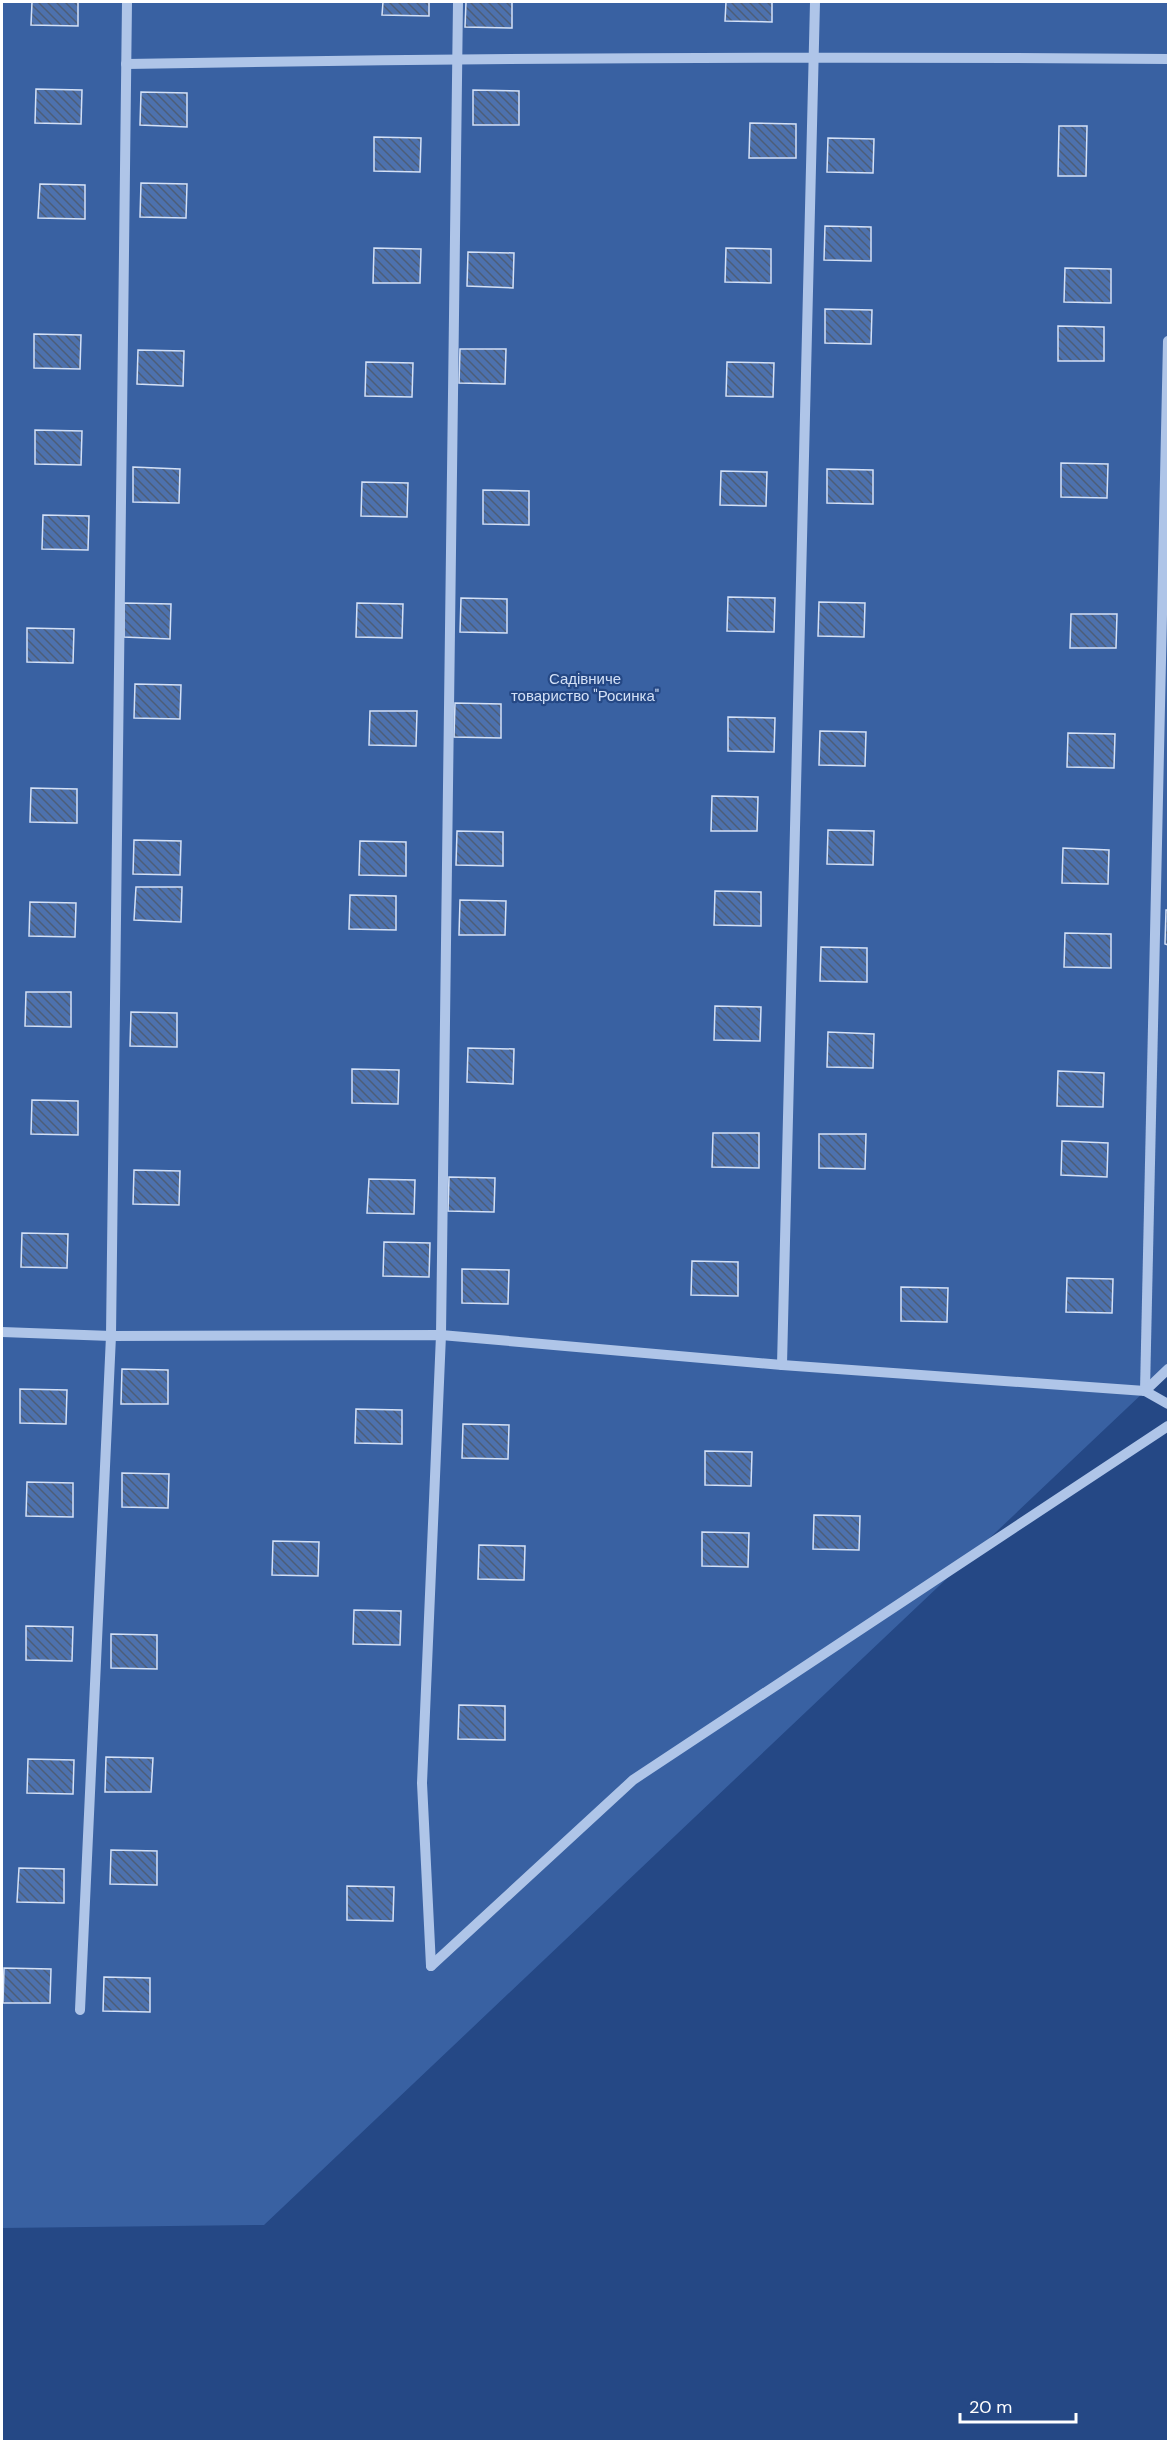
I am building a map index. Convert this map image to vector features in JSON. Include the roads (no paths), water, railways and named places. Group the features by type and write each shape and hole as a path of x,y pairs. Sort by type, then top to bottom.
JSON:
{"street":[{"path":"80,2010 111,1336 127,2"},
{"path":"458,2 441,1335 422,1783 431,1966 633,1780 1168,1426"},
{"path":"782,1365 815,2"},
{"path":"126,64 458,58 814,56 1168,59"},
{"path":"1145,1391 1168,341"},
{"path":"2,1332 111,1336 441,1335 782,1365 1145,1391 1168,1404"},
{"path":"1145,1391 1168,1369"}],"park label":[{"name":"Садівниче товариство \"Росинка\"","path":"585,688"}]}
